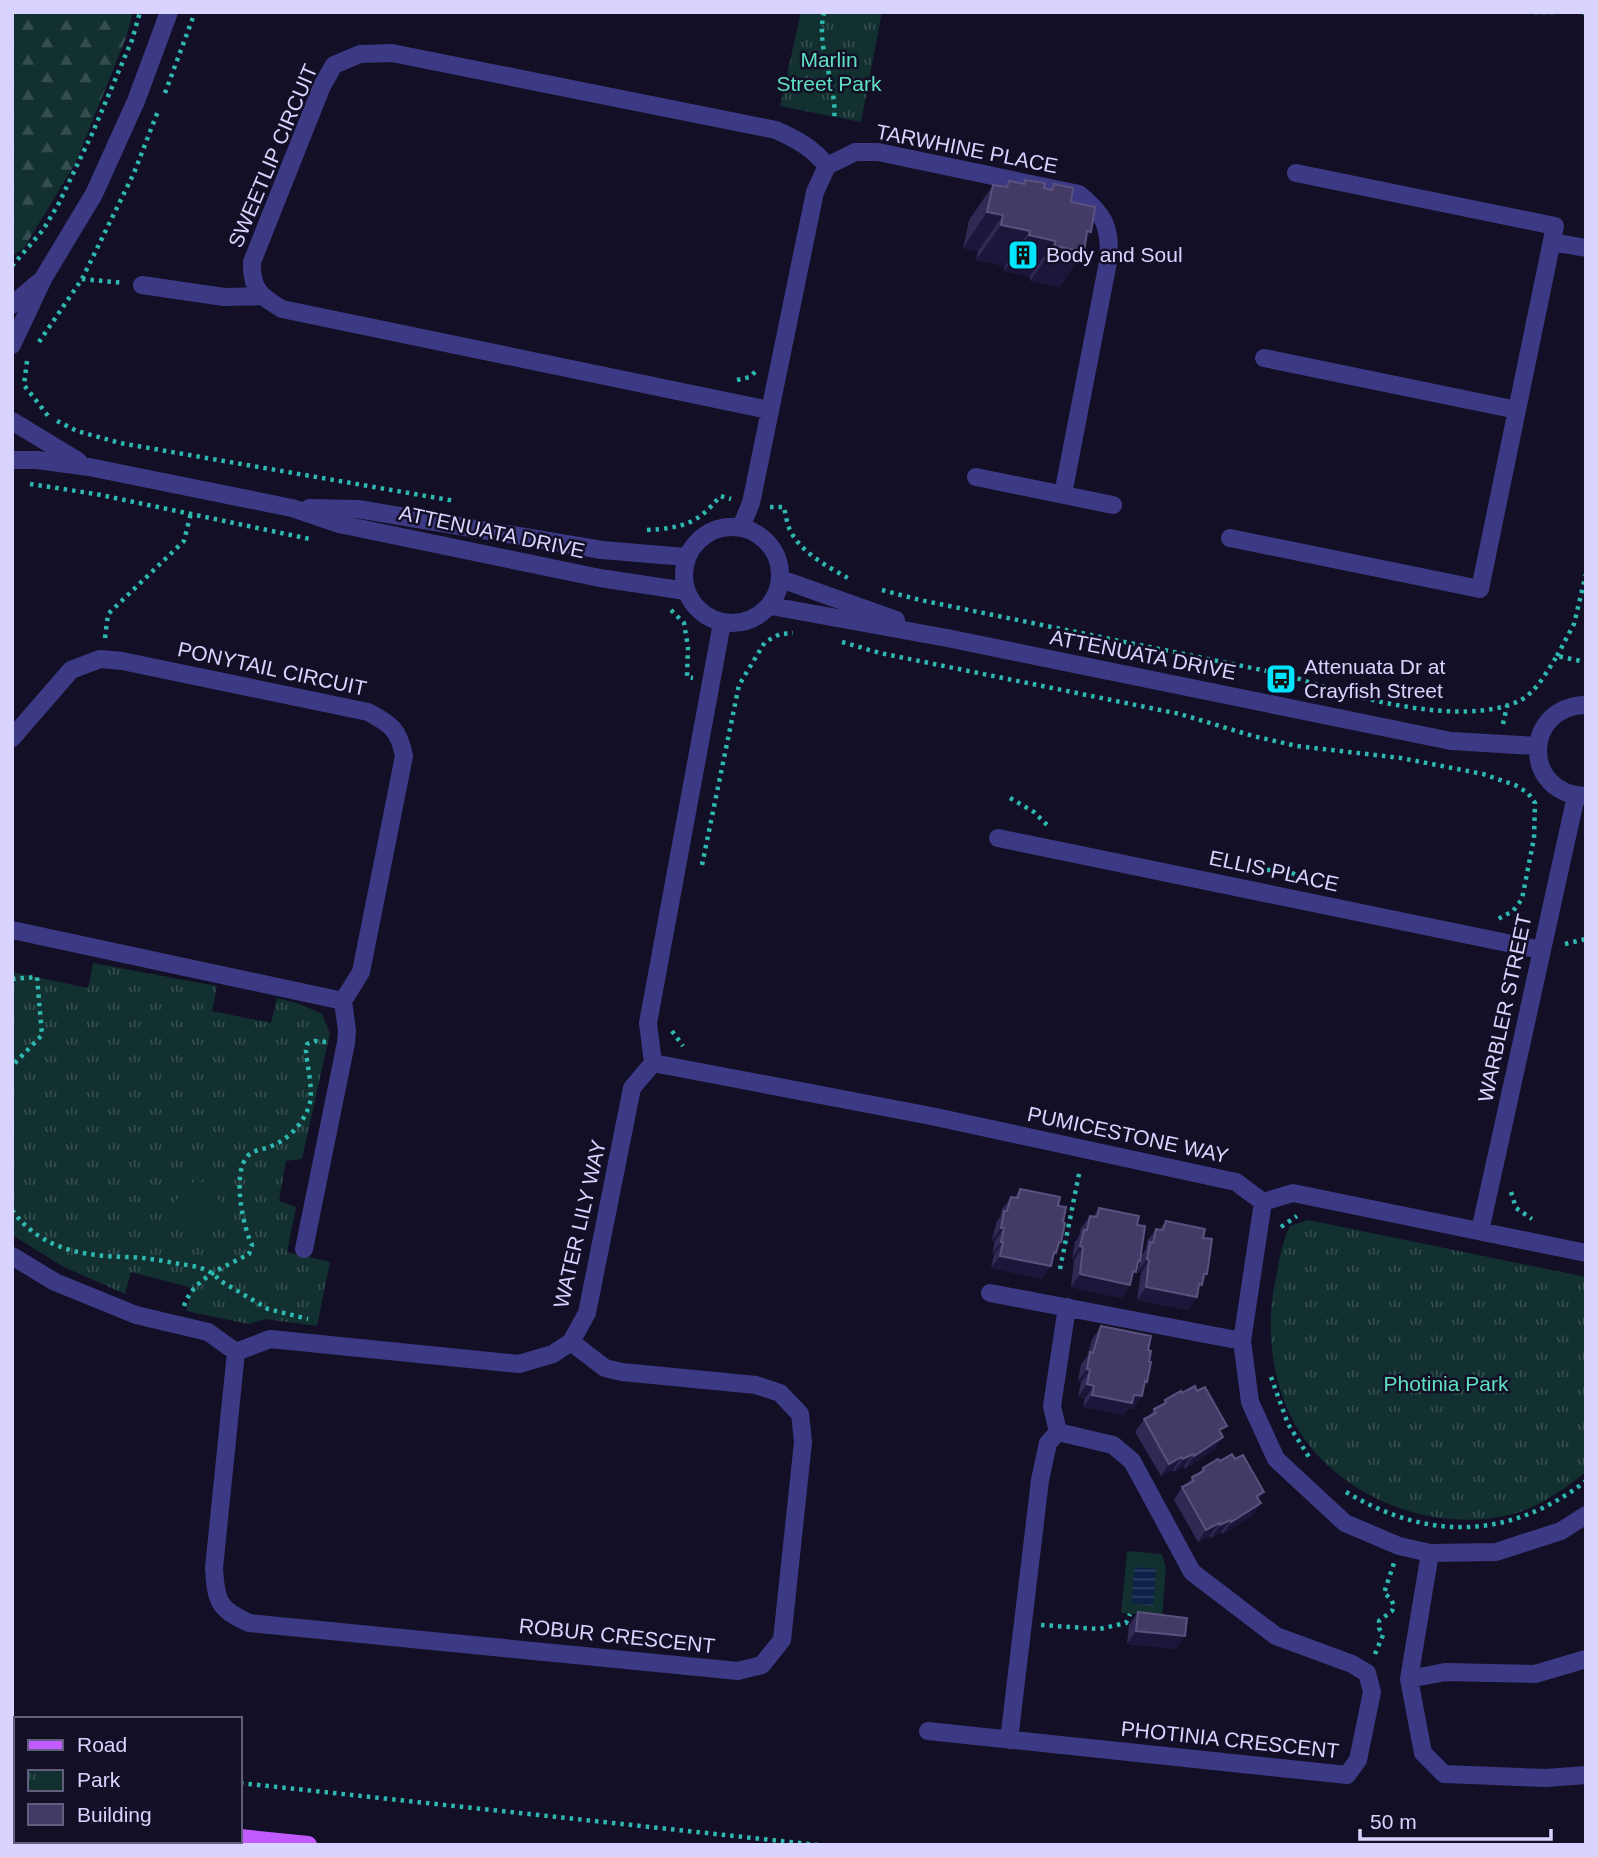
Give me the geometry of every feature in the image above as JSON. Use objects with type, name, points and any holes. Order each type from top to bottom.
[{"type":"main road","points":[[242,1838],[308,1845]]},
{"type":"street","points":[[12,345],[44,277],[94,194],[136,101],[169,12]]},
{"type":"street","name":"SWEETLIP CIRCUIT","points":[[261,296],[251,278],[252,262],[322,86],[334,65],[360,54],[392,53],[776,130],[798,139],[818,154],[827,166]]},
{"type":"street","name":"TARWHINE PLACE","points":[[827,166],[856,152],[878,152],[1079,194],[1100,213],[1109,233],[1109,257],[1063,494]]},
{"type":"street","points":[[741,527],[751,503],[815,192],[827,166]]},
{"type":"street","points":[[1230,538],[1480,589],[1555,226],[1296,173]]},
{"type":"street","points":[[1552,242],[1586,248]]},
{"type":"street","points":[[12,305],[44,277]]},
{"type":"street","points":[[142,285],[224,298],[261,296],[282,309],[769,410]]},
{"type":"street","points":[[1264,358],[1517,410]]},
{"type":"street","name":"ATTENUATA DRIVE","points":[[12,421],[89,467]]},
{"type":"street","name":"ATTENUATA DRIVE","points":[[12,460],[37,460],[89,467],[292,508],[339,524],[600,578],[686,591]]},
{"type":"street","points":[[976,477],[1113,505]]},
{"type":"street","name":"ATTENUATA DRIVE","points":[[292,508],[358,509],[603,550],[686,557]]},
{"type":"street","points":[[725,527],[741,527],[758,533],[771,545],[779,562],[781,579],[778,593],[771,606],[757,617],[740,623],[722,623],[706,617],[694,605],[686,591],[683,574],[686,557],[695,543],[709,532],[725,527]]},
{"type":"street","name":"ATTENUATA DRIVE","points":[[781,579],[947,638]]},
{"type":"street","name":"ATTENUATA DRIVE","points":[[771,606],[947,638],[1451,741],[1537,746]]},
{"type":"street","points":[[653,1063],[648,1023],[722,623]]},
{"type":"street","points":[[12,738],[71,670],[100,659]]},
{"type":"street","name":"PONYTAIL CIRCUIT","points":[[100,659],[122,661],[368,712],[385,720],[400,736],[404,756],[361,972],[343,1001]]},
{"type":"street","points":[[1581,796],[1563,792],[1552,784],[1543,773],[1537,746],[1541,732],[1550,719],[1562,710],[1586,705]]},
{"type":"street","name":"WARBLER STREET","points":[[1480,1231],[1541,950],[1581,796]]},
{"type":"street","name":"ELLIS PLACE","points":[[998,838],[1541,950]]},
{"type":"street","points":[[12,930],[343,1001],[346,1043],[304,1249]]},
{"type":"street","name":"PUMICESTONE WAY","points":[[653,1063],[931,1116],[1236,1182],[1263,1202]]},
{"type":"street","name":"WATER LILY WAY","points":[[571,1342],[587,1313],[632,1088],[653,1063]]},
{"type":"street","points":[[1586,1253],[1293,1193],[1263,1202],[1242,1341],[1250,1402],[1276,1459],[1345,1523],[1399,1546],[1430,1553],[1496,1552],[1561,1531],[1586,1515]]},
{"type":"street","points":[[14,1261],[55,1282],[124,1311],[208,1332],[236,1352],[270,1339],[519,1364],[553,1354],[571,1342]]},
{"type":"street","points":[[990,1293],[1242,1341]]},
{"type":"street","points":[[1058,1432],[1052,1406],[1067,1307]]},
{"type":"street","name":"ROBUR CRESCENT","points":[[236,1352],[214,1568],[216,1593],[228,1614],[249,1623],[738,1671],[762,1665],[782,1640],[803,1442],[800,1414],[780,1393],[756,1385],[605,1368],[571,1342]]},
{"type":"street","points":[[1009,1740],[1041,1474],[1048,1443],[1058,1432]]},
{"type":"street","points":[[1058,1432],[1113,1445],[1132,1461],[1192,1572],[1276,1636],[1352,1664],[1367,1673]]},
{"type":"street","points":[[1430,1553],[1409,1679],[1423,1753],[1444,1774],[1546,1778],[1586,1775]]},
{"type":"street","points":[[1409,1679],[1444,1672],[1535,1674],[1586,1659]]},
{"type":"street","name":"PHOTINIA CRESCENT","points":[[928,1731],[1347,1775],[1358,1760],[1372,1692],[1367,1673]]},
{"type":"path","points":[[12,266],[43,230],[93,134],[132,40],[140,12]]},
{"type":"path","points":[[195,12],[134,173],[82,279],[25,363],[24,385],[48,417],[120,443],[456,501]]},
{"type":"path","points":[[824,12],[820,27],[824,55],[831,75],[834,121]]},
{"type":"path","points":[[1534,12],[1559,12]]},
{"type":"path","points":[[82,279],[142,285]]},
{"type":"path","points":[[725,379],[750,377],[758,368]]},
{"type":"path","points":[[100,659],[108,614],[184,541],[196,490]]},
{"type":"path","points":[[642,530],[695,522],[720,496],[728,498]]},
{"type":"path","points":[[774,507],[784,507],[791,533],[804,549],[826,566],[859,584]]},
{"type":"path","points":[[871,587],[920,600],[1291,676],[1321,687],[1413,708],[1448,712],[1487,711],[1521,700],[1537,685],[1574,624],[1586,574]]},
{"type":"path","points":[[699,875],[739,685],[765,642],[780,634],[804,632]]},
{"type":"path","points":[[96,640],[116,642]]},
{"type":"path","points":[[837,640],[880,653],[1180,714],[1297,746],[1401,758],[1483,774],[1515,785],[1528,793],[1535,803],[1536,816],[1522,900],[1513,911],[1498,919],[1488,918]]},
{"type":"path","points":[[1557,656],[1586,662]]},
{"type":"path","points":[[1010,798],[1034,812],[1041,822],[1053,829]]},
{"type":"path","points":[[1259,870],[1287,870],[1309,881]]},
{"type":"path","points":[[1560,945],[1586,939]]},
{"type":"path","points":[[12,979],[37,977],[42,1035],[12,1066]]},
{"type":"path","points":[[669,1021],[672,1033],[684,1047],[682,1054]]},
{"type":"path","points":[[181,1326],[188,1292],[214,1273],[249,1254],[252,1245],[245,1230],[240,1189],[242,1167],[246,1157],[253,1152],[290,1137],[311,1101],[307,1044],[324,1042]]},
{"type":"path","points":[[1060,1269],[1080,1169]]},
{"type":"path","points":[[12,1210],[31,1232],[60,1248],[106,1258],[128,1257],[193,1265],[214,1273],[219,1280],[268,1309],[312,1320]]},
{"type":"path","points":[[1282,1227],[1294,1217],[1305,1214]]},
{"type":"path","points":[[1269,1366],[1271,1379],[1288,1424],[1312,1461]]},
{"type":"path","points":[[1341,1489],[1371,1507],[1445,1528],[1483,1526],[1525,1517],[1565,1497],[1586,1481]]},
{"type":"path","points":[[1367,1673],[1383,1634],[1378,1621],[1392,1611],[1394,1606],[1384,1593],[1406,1518]]},
{"type":"path","points":[[1023,1624],[1099,1629],[1126,1623],[1130,1614]]},
{"type":"path","points":[[242,1783],[818,1845]]},
{"type":"green space","points":[[12,12],[133,12],[126,38],[75,164],[24,248],[12,256]]},
{"type":"green space","name":"Marlin Street Park","points":[[801,12],[882,12],[861,122],[780,106]]},
{"type":"green space","points":[[93,963],[217,986],[212,1011],[271,1023],[277,998],[322,1014],[330,1033],[302,1159],[286,1161],[279,1201],[296,1207],[287,1252],[330,1262],[317,1326],[265,1319],[249,1324],[186,1311],[192,1288],[131,1272],[125,1294],[64,1267],[12,1235],[12,972],[88,988]]},
{"type":"green space","points":[[198,1178],[230,1211],[199,1241],[167,1209]]},
{"type":"green space","name":"Photinia Park","points":[[1308,1220],[1586,1277],[1586,1472],[1551,1497],[1523,1511],[1479,1519],[1445,1518],[1411,1512],[1378,1499],[1348,1482],[1322,1460],[1301,1433],[1285,1403],[1276,1374],[1271,1343],[1271,1312],[1284,1240],[1290,1226]]},
{"type":"green space","points":[[1127,1551],[1162,1554],[1166,1568],[1162,1617],[1121,1613]]},
{"type":"water","points":[[1135,1567],[1156,1569],[1153,1606],[1131,1603]]},
{"type":"building","points":[[1025,180],[1045,183],[1044,188],[1052,190],[1054,184],[1073,188],[1071,202],[1095,207],[1084,252],[1055,246],[1055,241],[1029,235],[1030,231],[1001,225],[1003,215],[987,212],[993,185],[1007,187],[1009,181],[1025,184]]},
{"type":"building","points":[[1020,1189],[1060,1197],[1058,1206],[1066,1207],[1061,1242],[1056,1253],[1054,1252],[1051,1266],[1000,1256],[1004,1211],[1007,1211],[1011,1197],[1018,1198]]},
{"type":"building","points":[[1099,1208],[1139,1216],[1137,1225],[1145,1226],[1140,1261],[1136,1272],[1133,1271],[1130,1285],[1080,1274],[1083,1247],[1080,1246],[1084,1230],[1087,1230],[1090,1216],[1097,1217]]},
{"type":"building","points":[[1166,1221],[1205,1229],[1203,1238],[1212,1239],[1207,1274],[1204,1274],[1202,1285],[1199,1284],[1197,1297],[1146,1287],[1150,1242],[1153,1243],[1156,1229],[1163,1230]]},
{"type":"building","points":[[1101,1326],[1151,1336],[1148,1350],[1151,1351],[1151,1362],[1147,1382],[1145,1381],[1142,1396],[1134,1395],[1132,1403],[1092,1395],[1094,1386],[1087,1384],[1090,1352],[1093,1353]]},
{"type":"building","points":[[1195,1386],[1197,1391],[1205,1387],[1227,1426],[1219,1430],[1223,1437],[1194,1456],[1193,1454],[1183,1459],[1181,1457],[1169,1464],[1144,1419],[1156,1413],[1154,1409],[1166,1403],[1165,1400]]},
{"type":"building","points":[[1232,1454],[1235,1459],[1243,1455],[1264,1492],[1256,1496],[1261,1503],[1231,1522],[1219,1523],[1206,1530],[1182,1487],[1194,1481],[1192,1477],[1204,1471],[1203,1468]]},
{"type":"building","points":[[1138,1612],[1187,1618],[1185,1636],[1136,1631]]},
{"type":"place","name":"Body and Soul","points":[[1023,255]]},
{"type":"place","name":"Attenuata Dr at Crayfish Street","points":[[1281,679]]}]
